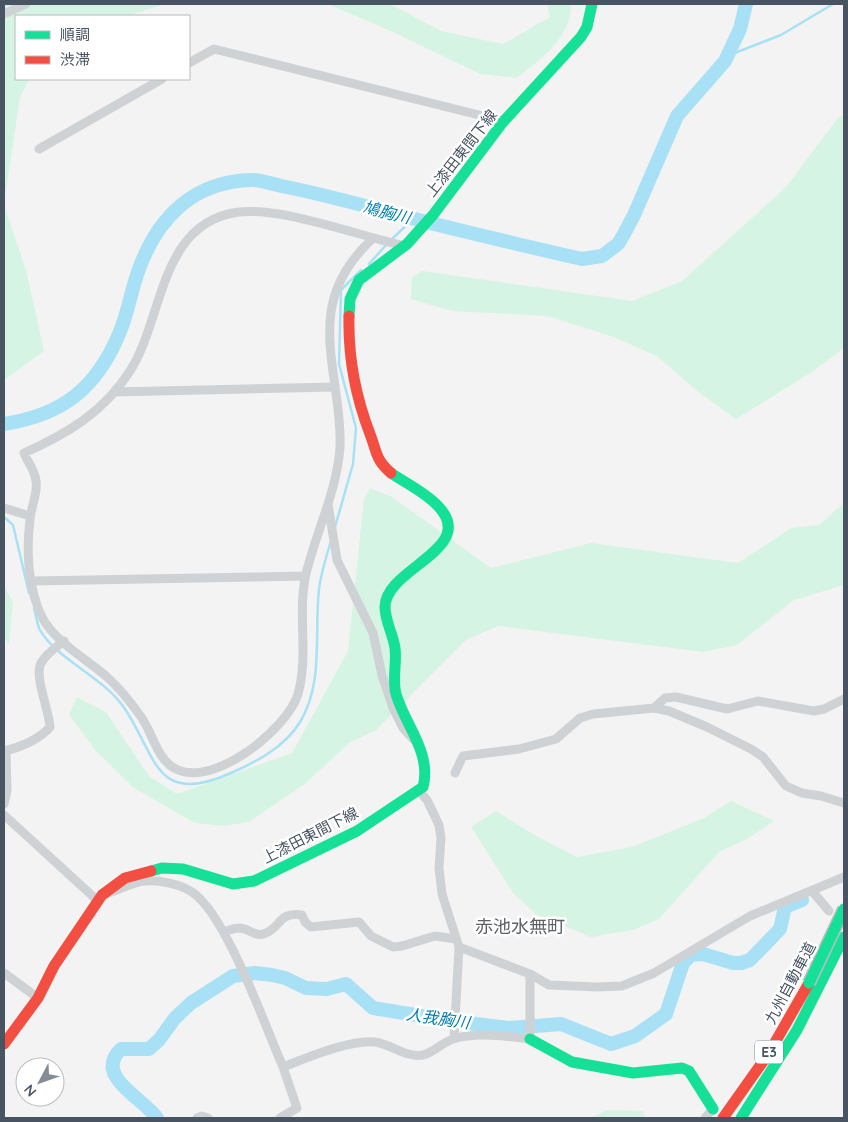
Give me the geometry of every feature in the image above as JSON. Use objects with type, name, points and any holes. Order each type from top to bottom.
[{"type":"main road","name":"上漆田東間下線","points":[[4,1044],[38,998],[54,966],[100,898],[125,878],[162,868],[182,869],[233,884],[254,880],[356,831],[419,791],[426,780],[427,772],[418,746],[396,694],[394,680],[397,663],[394,643],[386,616],[386,600],[391,587],[443,545],[448,530],[448,521],[446,515],[431,500],[398,477],[376,456],[353,384],[350,299],[355,285],[365,274],[405,246],[438,208],[504,121],[581,37],[587,27],[592,4]]},
{"type":"main road","name":"九州自動車道","points":[[723,1118],[774,1045],[809,982],[844,909]]},
{"type":"main road","name":"九州自動車道","points":[[741,1118],[763,1088],[820,989],[844,937]]},
{"type":"main road","points":[[530,1039],[572,1062],[633,1073],[682,1068],[689,1071],[709,1114]]},
{"type":"street","points":[[4,14],[26,4]]},
{"type":"street","points":[[190,62],[214,49],[504,121]]},
{"type":"street","points":[[39,149],[160,80]]},
{"type":"street","points":[[372,239],[359,252],[341,279],[334,296],[330,333],[340,433],[340,451],[328,504],[306,576],[302,608],[302,675],[297,696],[290,712],[256,748],[204,771],[191,772],[172,767],[160,753],[141,715],[120,690],[44,621],[31,581],[28,558],[30,516],[37,482],[34,470],[24,453],[75,428],[114,392],[130,371],[143,346],[168,275],[186,240],[207,221],[239,212],[256,212],[297,218],[372,239],[405,246]]},
{"type":"street","points":[[114,392],[335,387]]},
{"type":"street","points":[[328,504],[337,560],[373,633],[382,675],[393,708],[404,728],[418,746]]},
{"type":"street","points":[[4,508],[30,516]]},
{"type":"street","points":[[31,581],[306,576]]},
{"type":"street","points":[[4,804],[7,791],[5,751],[44,734],[50,727],[39,676],[39,667],[47,656],[64,641]]},
{"type":"street","points":[[654,708],[665,698],[676,697],[727,708],[758,700],[814,711],[844,698]]},
{"type":"street","points":[[454,773],[462,756],[519,749],[556,739],[580,718],[634,709],[654,708],[669,711],[708,727],[751,749],[762,757],[786,786],[802,793],[844,803]]},
{"type":"street","points":[[419,791],[427,800],[439,825],[441,838],[439,868],[442,894],[457,943],[454,1039]]},
{"type":"street","points":[[4,815],[100,898],[118,891],[131,883],[145,881],[176,885],[192,891],[204,902],[224,932],[283,1067],[297,1108],[280,1118]]},
{"type":"street","points":[[224,932],[241,928],[258,936],[268,933],[281,918],[292,914],[302,915],[305,922],[312,927],[359,922],[371,936],[393,947],[435,936],[457,943],[530,974],[549,985],[622,986],[654,973],[750,916],[812,892],[844,877]]},
{"type":"street","points":[[812,892],[829,910]]},
{"type":"street","points":[[4,973],[38,998]]},
{"type":"street","points":[[283,1067],[319,1053],[359,1043],[383,1043],[411,1055],[424,1055],[454,1039],[504,1036],[530,1039],[530,974]]},
{"type":"street","points":[[197,1118],[202,1116],[208,1118]]},
{"type":"green space","points":[[4,4],[166,4],[130,15],[15,15],[15,80],[28,80],[20,97],[4,205]]},
{"type":"green space","points":[[327,4],[390,4],[441,31],[503,44],[550,17],[547,4],[571,4],[570,16],[560,38],[545,55],[517,78],[480,74],[391,31]]},
{"type":"green space","points":[[844,115],[844,348],[812,372],[736,419],[697,391],[657,356],[611,336],[547,316],[452,311],[411,299],[412,277],[422,271],[632,301],[682,281],[785,188],[838,118]]},
{"type":"green space","points":[[4,205],[26,270],[44,351],[4,380]]},
{"type":"green space","points":[[370,488],[392,497],[491,568],[591,543],[738,563],[791,528],[819,525],[844,503],[844,585],[794,600],[737,645],[703,652],[498,626],[466,640],[376,730],[349,743],[306,783],[249,822],[224,826],[195,823],[134,788],[96,751],[69,715],[77,697],[106,712],[149,776],[177,794],[292,753],[348,651],[364,499]]},
{"type":"green space","points":[[4,585],[13,603],[9,644],[4,639]]},
{"type":"green space","points":[[731,801],[774,821],[747,839],[719,852],[659,919],[633,930],[591,937],[536,914],[513,893],[471,827],[496,811],[536,836],[577,857],[632,847],[704,818]]},
{"type":"green space","points":[[607,1110],[643,1111],[645,1118],[591,1118]]},
{"type":"waterway","name":"鳩胸川","points":[[4,424],[25,420],[60,406],[88,384],[110,353],[119,334],[139,269],[157,233],[181,205],[213,187],[231,182],[259,181],[582,259],[602,256],[618,244],[624,234],[677,116],[725,61],[740,29],[746,4]]},
{"type":"waterway","points":[[727,56],[781,35],[833,4]]},
{"type":"waterway","points":[[391,240],[413,219]]},
{"type":"waterway","points":[[369,264],[387,244]]},
{"type":"waterway","points":[[335,527],[353,464],[356,428],[339,364],[341,290],[361,270]]},
{"type":"waterway","points":[[4,517],[13,525],[29,593]]},
{"type":"waterway","points":[[34,608],[39,628],[47,640],[68,659],[105,687],[125,709],[162,772],[172,780],[187,784],[206,782],[241,769],[269,753],[294,731],[308,707],[317,657],[319,589],[331,541]]},
{"type":"waterway","name":"人我胸川","points":[[157,1118],[116,1077],[113,1068],[114,1059],[121,1049],[149,1049],[159,1040],[175,1018],[191,1003],[233,976],[255,973],[272,975],[285,978],[306,988],[327,989],[346,984],[373,1008],[509,1028],[561,1024],[611,1044],[635,1036],[666,1014],[683,963],[691,955],[703,954],[733,963],[750,960],[780,929],[785,907],[802,900]]},
{"type":"traffic: fast","points":[[349,316],[350,299],[359,280],[407,244],[433,215],[503,122],[581,37],[587,27],[592,4]]},
{"type":"traffic: fast","points":[[151,871],[162,868],[183,869],[233,884],[254,881],[357,831],[423,787],[425,775],[421,751],[396,694],[394,683],[395,648],[385,607],[389,593],[399,581],[439,547],[447,534],[447,521],[433,501],[391,473]]},
{"type":"traffic: fast","points":[[809,983],[844,909]]},
{"type":"traffic: fast","points":[[741,1118],[797,1030],[844,937]]},
{"type":"traffic: fast","points":[[530,1039],[572,1062],[633,1073],[682,1068],[689,1071],[713,1109]]},
{"type":"traffic: jam","points":[[349,316],[351,361],[360,405],[377,455],[382,464],[391,473]]},
{"type":"traffic: jam","points":[[4,1044],[38,998],[54,966],[102,895],[125,878],[151,871]]},
{"type":"traffic: jam","points":[[723,1118],[769,1053],[809,983]]},
{"type":"district","name":"赤池水無町","points":[[520,926]]}]
